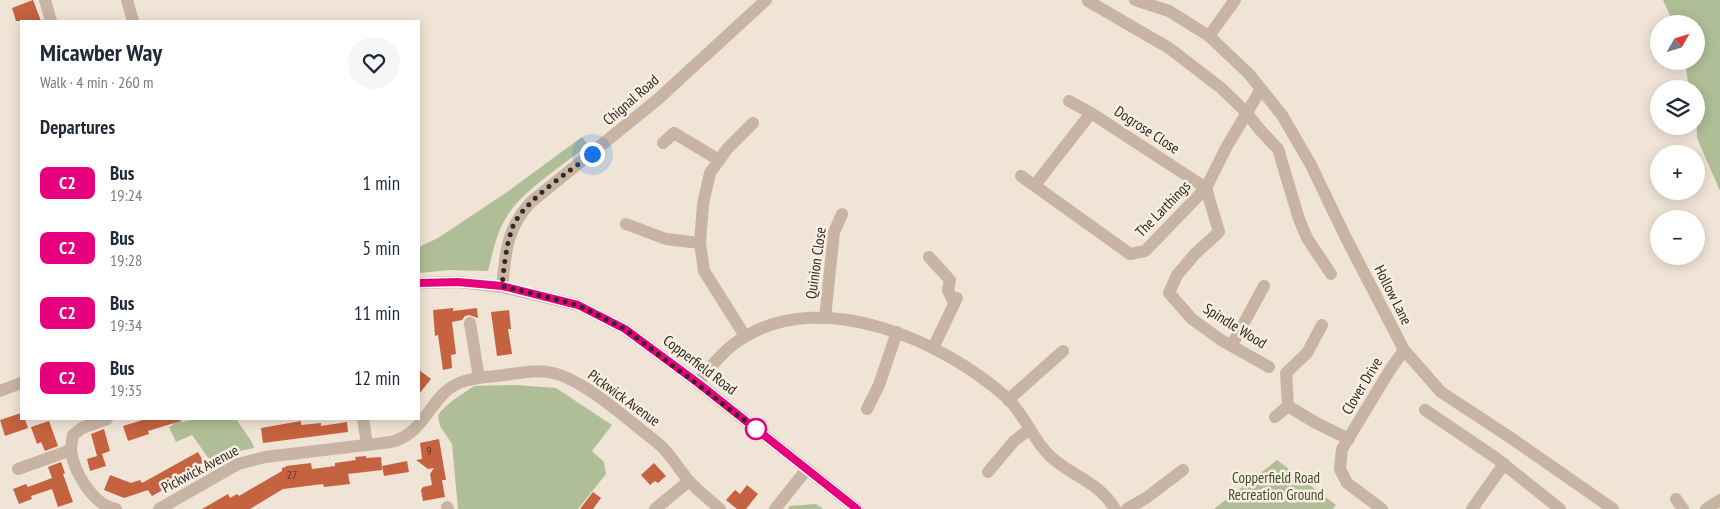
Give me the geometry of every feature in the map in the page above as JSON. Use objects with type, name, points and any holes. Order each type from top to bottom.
[{"type":"street","points":[[45,0],[50,20]]},
{"type":"street","points":[[127,0],[133,20]]},
{"type":"street","name":"Chignal Road","points":[[502,286],[509,239],[514,224],[531,202],[657,100],[766,0]]},
{"type":"street","points":[[1135,0],[1169,11],[1209,36],[1235,0]]},
{"type":"street","points":[[1088,1],[1169,48],[1221,88],[1246,112],[1278,149],[1299,219],[1307,238],[1331,274]]},
{"type":"street","name":"Hollow Lane","points":[[1209,36],[1249,74],[1282,115],[1311,165],[1345,236],[1404,350],[1441,392],[1614,509]]},
{"type":"street","name":"The Larthings","points":[[1021,176],[1130,254],[1145,251],[1206,188],[1227,146],[1261,89]]},
{"type":"street","name":"Dogrose Close","points":[[1069,101],[1091,112],[1206,188]]},
{"type":"street","points":[[1035,186],[1091,112]]},
{"type":"street","points":[[745,336],[704,271],[700,242],[703,204],[710,174],[727,148],[752,123]]},
{"type":"street","points":[[663,143],[674,134],[719,160]]},
{"type":"street","name":"Spindle Wood","points":[[1206,188],[1219,232],[1195,254],[1177,275],[1169,294],[1192,319],[1221,340],[1269,366]]},
{"type":"street","name":"Quinion Close","points":[[825,318],[834,232],[842,214]]},
{"type":"street","points":[[626,224],[666,239],[700,242]]},
{"type":"street","points":[[929,257],[950,280],[948,290],[955,301],[934,348]]},
{"type":"street","points":[[420,283],[458,282],[502,286]]},
{"type":"street","name":"Copperfield Road","points":[[502,286],[578,305],[625,329],[698,383],[857,509]]},
{"type":"street","points":[[1232,345],[1264,286]]},
{"type":"street","points":[[698,383],[718,359],[745,336],[758,329],[780,323],[825,318],[858,322],[896,332],[934,348],[984,380],[1008,400],[1050,457],[1097,487],[1110,500],[1115,509]]},
{"type":"street","points":[[470,323],[479,378]]},
{"type":"street","points":[[1275,417],[1288,406],[1286,373],[1307,353],[1322,325]]},
{"type":"street","points":[[867,409],[879,385],[896,332]]},
{"type":"street","name":"Clover Drive","points":[[1382,509],[1347,483],[1340,469],[1342,449],[1404,350]]},
{"type":"street","points":[[1008,400],[1064,351]]},
{"type":"street","name":"Pickwick Avenue","points":[[159,509],[238,464],[264,457],[402,439],[413,432],[451,387],[479,378],[532,371],[554,373],[584,387],[662,447],[677,463],[689,481],[720,509]]},
{"type":"street","points":[[0,390],[20,383]]},
{"type":"street","name":"Clover Drive","points":[[1288,406],[1348,439]]},
{"type":"street","points":[[1425,410],[1504,464],[1560,509]]},
{"type":"street","points":[[104,420],[82,428],[73,434],[71,450],[77,471],[92,495],[116,509]]},
{"type":"street","points":[[363,420],[368,444]]},
{"type":"street","points":[[988,472],[1014,441],[1030,429]]},
{"type":"street","points":[[18,469],[71,450]]},
{"type":"street","points":[[1472,509],[1504,464]]},
{"type":"street","points":[[775,509],[807,470]]},
{"type":"street","points":[[1126,509],[1146,498],[1184,470]]},
{"type":"street","points":[[655,509],[689,481]]},
{"type":"street","points":[[1706,509],[1720,500]]},
{"type":"green space","points":[[1663,0],[1720,0],[1720,191],[1705,156],[1705,145],[1700,145],[1697,138],[1697,135],[1705,135],[1705,80],[1688,80],[1686,70],[1705,70],[1705,15],[1670,15]]},
{"type":"green space","points":[[582,137],[588,145],[535,186],[516,204],[498,234],[488,271],[449,270],[420,273],[420,247],[438,238],[507,192]]},
{"type":"green space","points":[[515,385],[556,388],[612,425],[592,451],[604,462],[606,474],[578,509],[458,509],[452,444],[440,426],[438,416],[452,401],[474,386]]},
{"type":"green space","points":[[180,420],[182,422],[191,420],[237,420],[254,448],[235,452],[212,463],[192,435],[176,442],[169,427]]},
{"type":"green space","name":"Copperfield Road Recreation Ground","points":[[1277,460],[1336,505],[1333,509],[1214,509]]},
{"type":"green space","points":[[816,504],[823,509],[788,509],[790,506]]},
{"type":"building","points":[[33,0],[41,20],[16,21],[12,8]]},
{"type":"building","points":[[453,308],[453,311],[477,308],[478,318],[469,315],[465,316],[462,320],[452,322],[456,354],[451,355],[452,368],[443,370],[438,335],[435,336],[433,310]]},
{"type":"building","points":[[509,310],[511,329],[508,329],[512,354],[497,356],[491,312]]},
{"type":"building","points":[[420,371],[431,379],[420,393]]},
{"type":"building","points":[[20,413],[20,420],[25,420],[28,428],[5,436],[0,420]]},
{"type":"building","points":[[143,420],[181,421],[148,431],[149,434],[128,441],[123,426]]},
{"type":"building","points":[[49,421],[58,446],[45,451],[41,442],[37,444],[31,427]]},
{"type":"building","points":[[301,421],[301,425],[321,423],[321,426],[347,422],[348,432],[263,443],[261,428]]},
{"type":"building","points":[[104,429],[110,451],[102,454],[106,466],[90,471],[87,459],[97,456],[91,434]]},
{"type":"building","points":[[439,439],[446,480],[442,480],[445,497],[423,501],[421,490],[423,487],[432,485],[430,474],[434,468],[428,469],[416,460],[422,459],[420,443]]},
{"type":"building","points":[[198,452],[204,463],[200,465],[202,468],[152,496],[148,490],[124,498],[104,490],[110,475],[131,483],[140,480],[142,483]]},
{"type":"building","points":[[366,456],[366,458],[381,457],[382,470],[348,474],[350,484],[324,487],[323,484],[283,489],[250,509],[202,509],[228,494],[230,498],[237,494],[239,496],[282,471],[282,468],[286,466],[311,463],[312,469],[335,466],[335,463],[356,460],[355,457]]},
{"type":"building","points":[[407,461],[409,472],[384,476],[382,466]]},
{"type":"building","points":[[61,462],[65,473],[63,474],[73,502],[58,507],[52,489],[31,496],[32,499],[19,504],[13,489],[26,484],[28,487],[52,478],[48,467]]},
{"type":"building","points":[[654,463],[666,476],[658,483],[655,481],[650,485],[641,475]]},
{"type":"building","points":[[747,485],[758,494],[746,509],[737,509],[726,500],[735,490],[740,494]]},
{"type":"building","points":[[593,492],[601,498],[593,509],[580,509]]},
{"type":"bus line","name":"C2","points":[[420,283],[458,282],[502,286],[578,305],[625,329],[698,383],[857,509]]},
{"type":"route","points":[[592,154],[531,202],[521,213],[514,224],[509,239],[502,286],[578,305],[625,329],[761,433],[756,429]]}]
